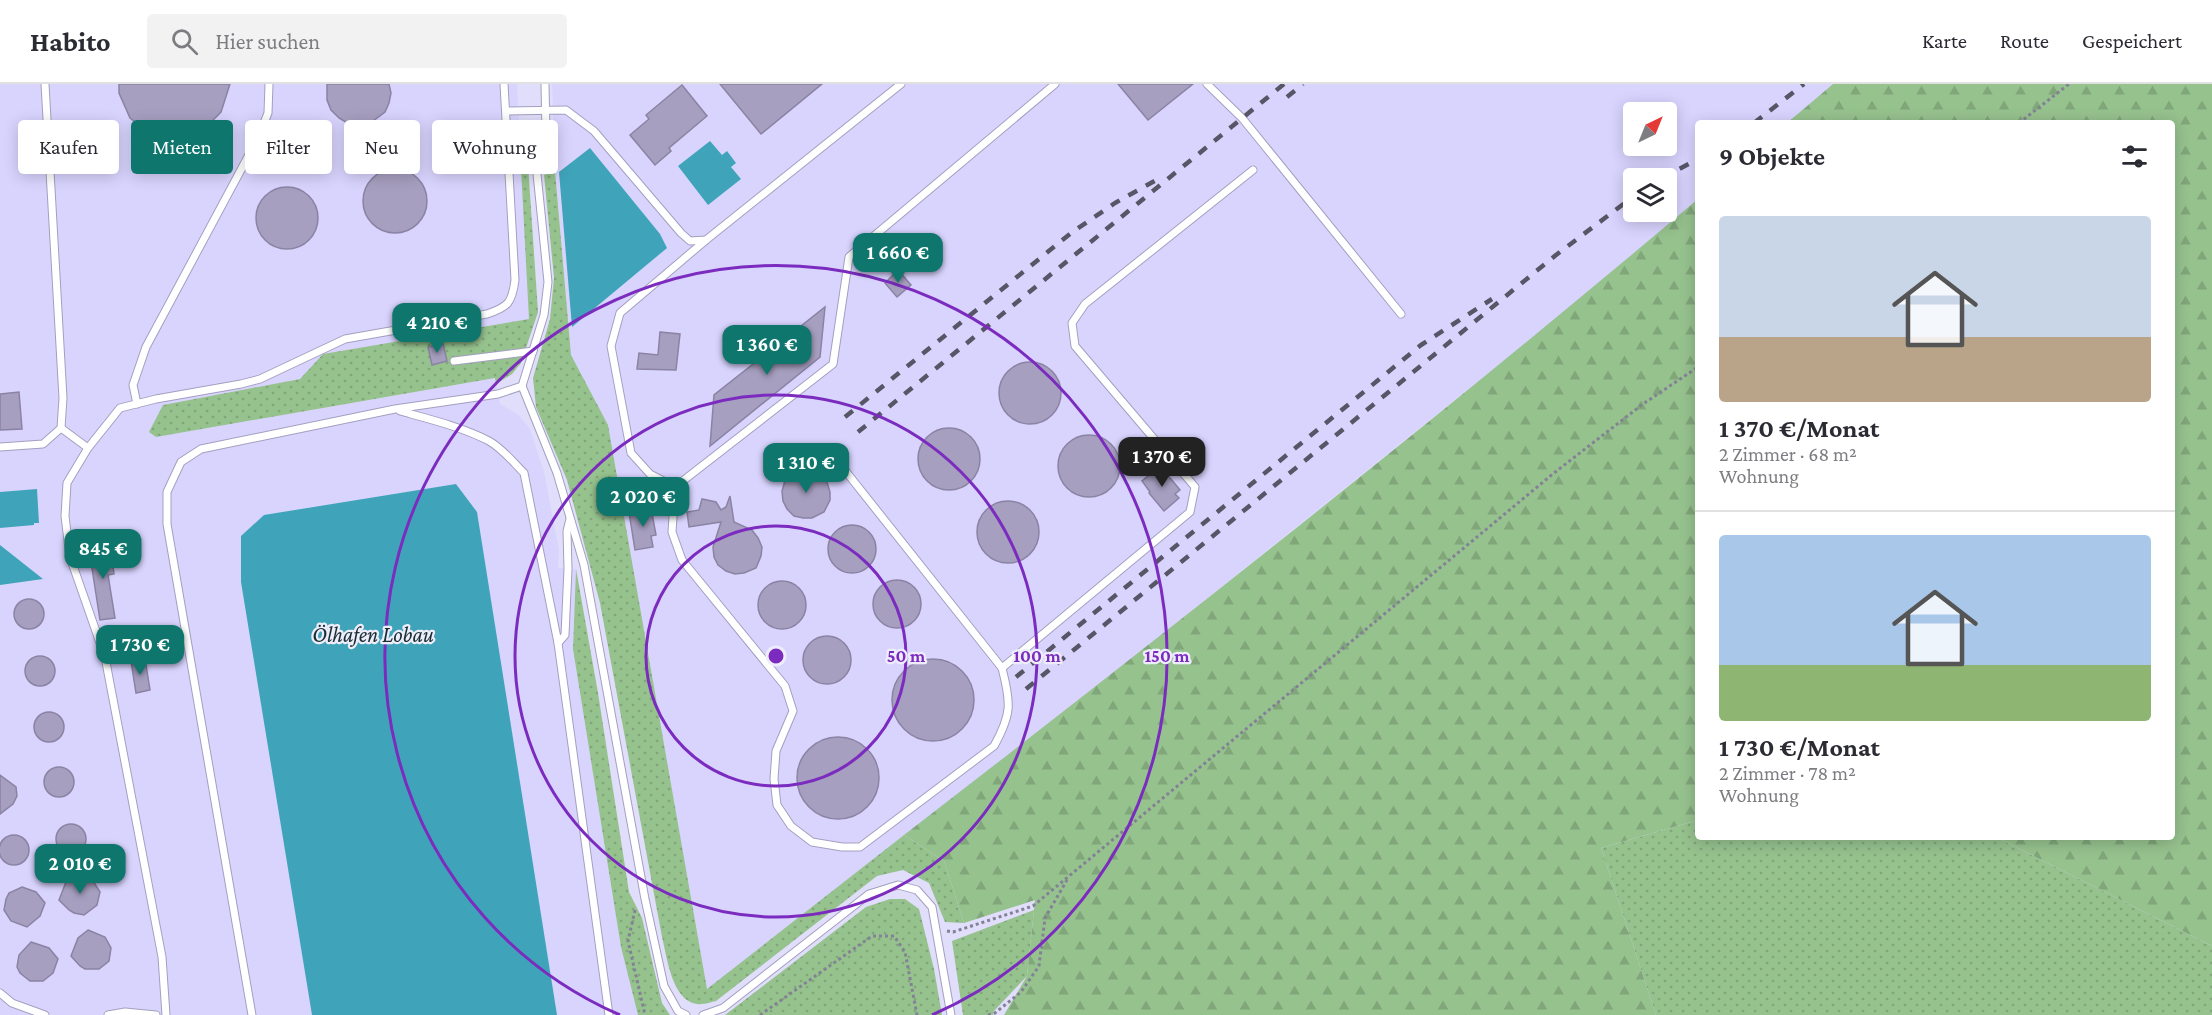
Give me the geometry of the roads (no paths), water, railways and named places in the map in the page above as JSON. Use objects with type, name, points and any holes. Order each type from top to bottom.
[{"type":"lane","points":[[0,447],[43,444],[61,428],[63,398],[45,84]]},
{"type":"lane","points":[[138,404],[133,385],[146,347],[258,138],[268,113],[269,84]]},
{"type":"lane","points":[[166,1015],[162,957],[105,657],[70,557],[65,516],[67,483],[88,448],[120,408],[260,379],[345,339],[487,314],[508,304],[513,294],[515,280],[504,84]]},
{"type":"lane","points":[[545,84],[546,133],[535,154],[548,282],[544,315],[522,386],[557,473],[590,596],[645,899],[664,986],[678,1011],[686,1015]]},
{"type":"lane","points":[[675,487],[650,474],[631,453],[610,346],[620,313],[706,240],[901,84]]},
{"type":"lane","points":[[828,449],[1002,668],[1009,693],[1007,723],[994,746],[860,847],[842,847],[812,842],[791,826],[777,805],[774,779],[776,751],[793,711],[785,686],[682,560],[672,532],[675,487],[833,364],[849,257],[1055,84]]},
{"type":"lane","points":[[1207,84],[1242,118],[1401,314]]},
{"type":"lane","points":[[506,111],[566,110],[594,131],[681,233],[690,240],[706,240]]},
{"type":"lane","points":[[1002,668],[1190,512],[1195,487],[1076,345],[1072,323],[1085,304],[1253,170]]},
{"type":"lane","points":[[454,361],[533,351]]},
{"type":"lane","points":[[252,1015],[167,524],[167,492],[181,462],[201,449],[395,409],[498,394],[522,386]]},
{"type":"lane","points":[[395,409],[441,422],[490,441],[506,453],[524,473],[558,643],[609,1015]]},
{"type":"lane","points":[[61,428],[88,448]]},
{"type":"lane","points":[[558,643],[565,635],[567,531],[570,516]]},
{"type":"lane","points":[[703,1015],[723,1008],[869,894],[898,885],[917,890],[932,907],[951,1015]]},
{"type":"lane","points":[[0,993],[12,1003],[45,1015]]},
{"type":"lane","points":[[108,1015],[125,1012],[156,1015]]},
{"type":"water","points":[[710,141],[722,155],[727,151],[736,163],[731,167],[741,179],[708,205],[678,166]]},
{"type":"water","points":[[590,148],[660,234],[667,248],[572,327],[559,172]]},
{"type":"water","name":"Ölhafen Lobau","points":[[456,484],[477,512],[557,1015],[312,1015],[241,582],[241,536],[264,515]]},
{"type":"water","points":[[37,489],[39,523],[0,528],[0,492]]},
{"type":"water","points":[[0,545],[43,579],[0,585]]},
{"type":"railway","points":[[858,432],[1284,84]]},
{"type":"railway","points":[[1287,97],[1303,84]]},
{"type":"railway","points":[[1758,120],[1804,84]]},
{"type":"railway","points":[[1677,170],[1695,161]]},
{"type":"railway","points":[[845,417],[1071,233],[1115,203],[1158,179]]},
{"type":"railway","points":[[1026,689],[1556,255],[1623,204]]},
{"type":"railway","points":[[1016,677],[1421,345],[1492,299]]}]
